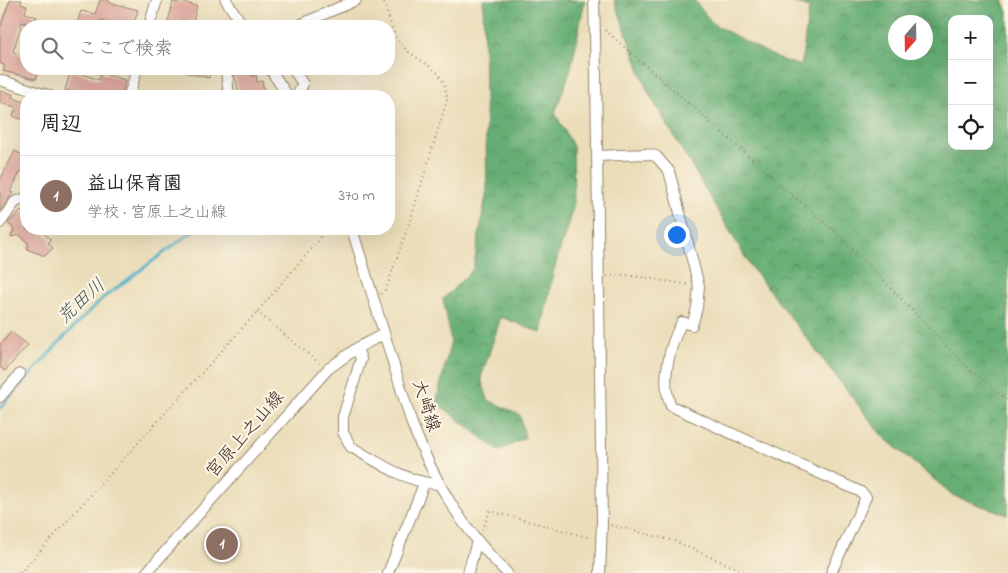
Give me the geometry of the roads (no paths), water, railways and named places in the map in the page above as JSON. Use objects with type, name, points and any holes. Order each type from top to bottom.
[{"type":"street","points":[[151,20],[157,0]]},
{"type":"street","points":[[226,0],[236,20]]},
{"type":"street","points":[[311,20],[356,0]]},
{"type":"street","points":[[594,0],[602,523],[600,573]]},
{"type":"street","points":[[131,90],[135,75]]},
{"type":"street","points":[[227,75],[228,90]]},
{"type":"street","points":[[274,75],[284,90]]},
{"type":"street","points":[[297,75],[303,84],[300,90]]},
{"type":"street","points":[[0,80],[31,90]]},
{"type":"street","points":[[597,156],[647,154],[656,156],[669,170],[700,296],[692,325],[682,322],[674,336],[666,396],[671,406],[861,492],[866,497],[831,573]]},
{"type":"street","points":[[0,223],[15,202],[20,200]]},
{"type":"street","name":"大崎線","points":[[354,235],[376,301],[384,334],[412,424],[438,484],[477,541],[507,573]]},
{"type":"street","name":"宮原上之山線","points":[[146,573],[328,369],[357,348],[384,334]]},
{"type":"street","points":[[357,348],[362,359],[343,417],[343,432],[347,440],[358,451],[406,477],[424,484],[438,484]]},
{"type":"street","points":[[0,397],[20,374]]},
{"type":"street","points":[[388,573],[424,484]]},
{"type":"street","points":[[468,573],[477,541]]},
{"type":"waterway","name":"荒田川","points":[[0,408],[66,335],[103,298],[188,235]]},
{"type":"place","name":"益山保育園","points":[[222,544]]}]
